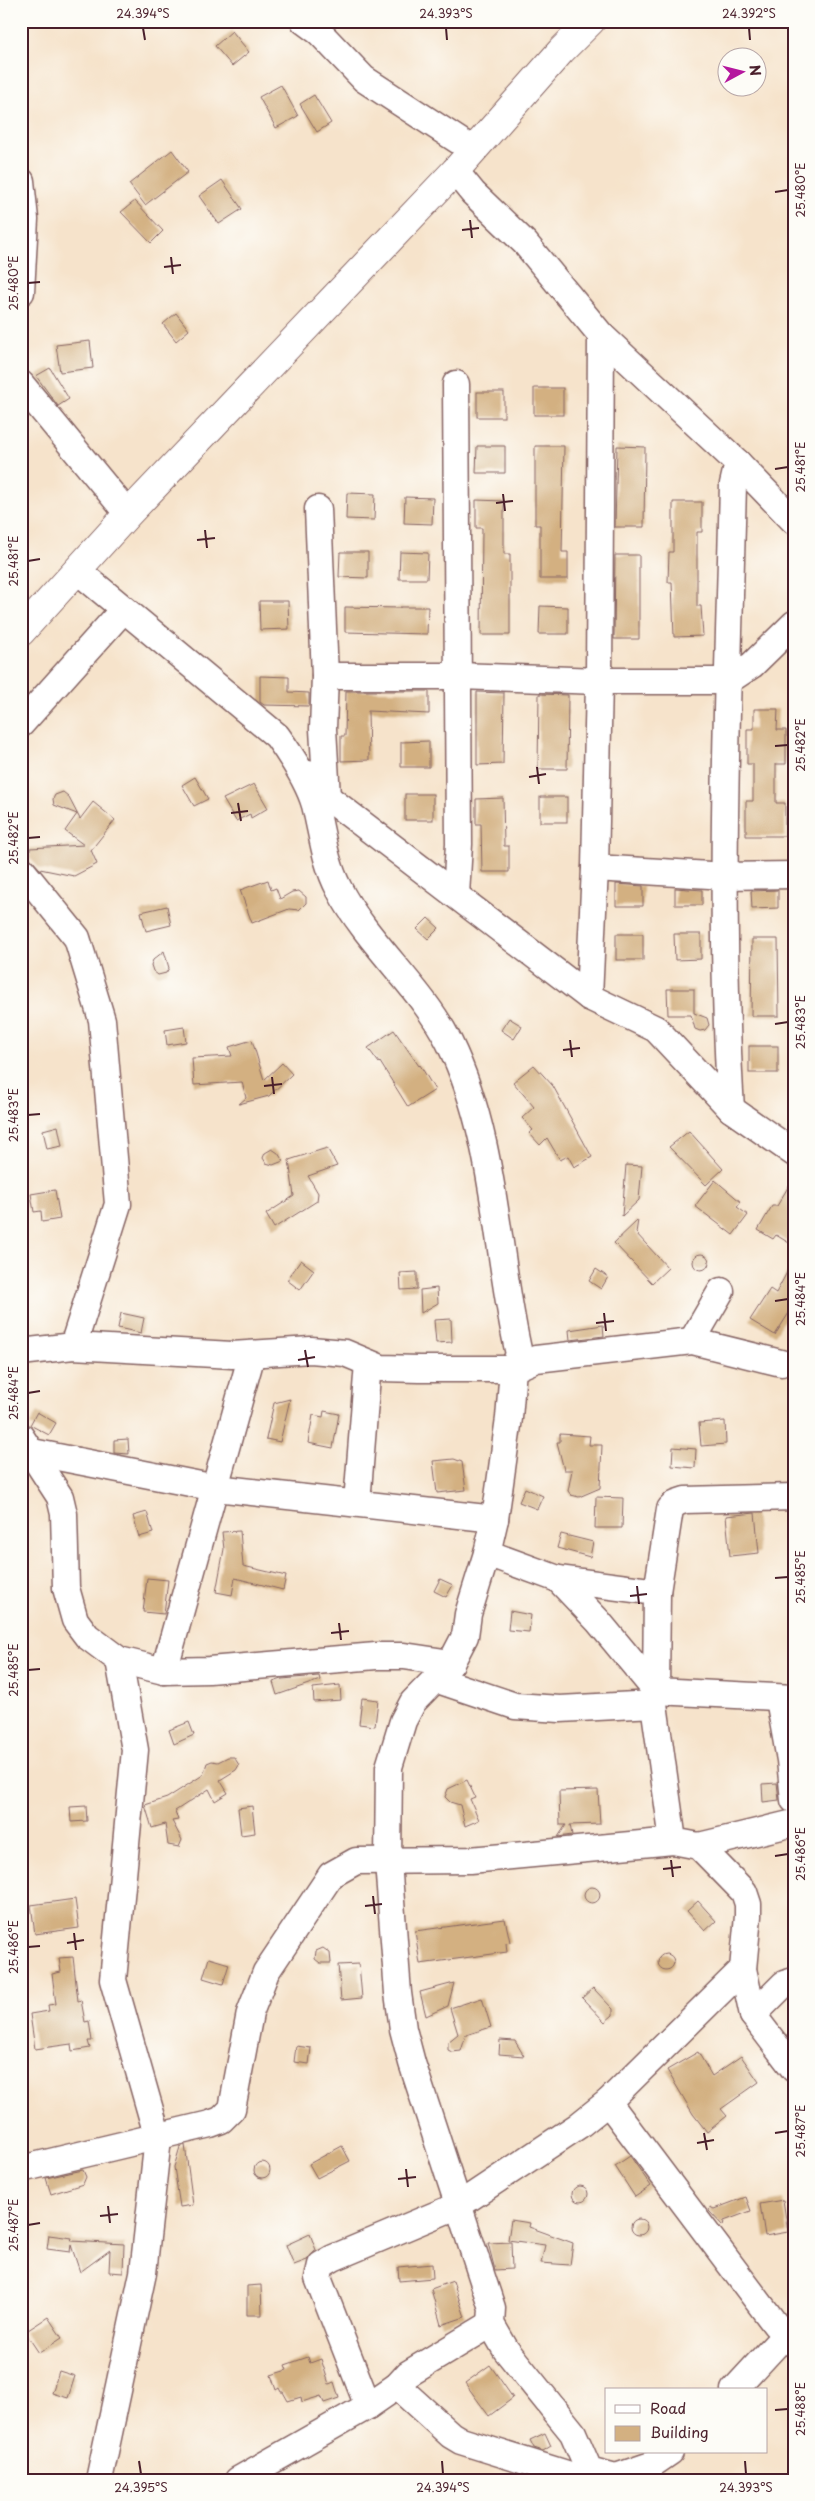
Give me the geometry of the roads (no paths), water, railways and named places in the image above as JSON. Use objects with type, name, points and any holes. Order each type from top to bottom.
[{"type":"main road","points":[[21,632],[128,514],[455,171],[472,150],[591,21]]},
{"type":"street","points":[[304,21],[319,32],[364,78],[472,150]]},
{"type":"street","points":[[455,171],[474,193],[525,243],[601,335],[738,463],[794,521]]},
{"type":"street","points":[[21,181],[25,219],[21,292]]},
{"type":"street","points":[[589,996],[595,868],[599,682],[601,335]]},
{"type":"street","points":[[21,384],[128,514]]},
{"type":"street","points":[[456,384],[459,844],[456,895]]},
{"type":"street","points":[[731,1109],[727,1044],[728,680],[733,484],[738,463]]},
{"type":"street","points":[[318,509],[325,676],[323,729],[327,797]]},
{"type":"street","points":[[78,571],[122,610],[277,736],[327,797],[589,996],[656,1028],[731,1109],[794,1153]]},
{"type":"street","points":[[21,724],[122,610]]},
{"type":"street","points":[[325,676],[458,676],[599,682],[728,680],[752,665],[794,624]]},
{"type":"street","points":[[277,736],[294,760],[314,803],[328,862],[346,904],[441,1027],[473,1104],[492,1184],[519,1354],[514,1369],[495,1519],[487,1554],[468,1614],[465,1636],[443,1671],[414,1702],[402,1721],[389,1767],[388,1862],[403,2029],[412,2063],[492,2308],[491,2324],[506,2350],[574,2433],[583,2477]]},
{"type":"street","points":[[595,868],[726,876],[794,875]]},
{"type":"street","points":[[21,869],[77,938],[102,1020],[118,1204],[73,1346]]},
{"type":"street","points":[[692,1341],[721,1291]]},
{"type":"street","points":[[21,1352],[73,1346],[232,1355],[312,1350],[345,1353],[381,1368],[514,1369],[536,1359],[692,1341],[781,1363]]},
{"type":"street","points":[[164,1671],[252,1354]]},
{"type":"street","points":[[357,1503],[368,1363]]},
{"type":"street","points":[[26,1445],[216,1488],[495,1519]]},
{"type":"street","points":[[26,1445],[60,1497],[64,1514],[66,1588],[75,1620],[87,1636],[119,1660],[164,1671],[209,1670],[376,1656],[404,1656],[443,1671],[515,1706],[560,1709],[655,1697],[786,1699],[794,1800]]},
{"type":"street","points":[[673,1841],[655,1697],[658,1592],[670,1509],[676,1503],[711,1499],[794,1497]]},
{"type":"street","points":[[487,1554],[558,1579],[658,1592]]},
{"type":"street","points":[[558,1579],[598,1621],[655,1697]]},
{"type":"street","points":[[98,2480],[143,2273],[158,2138],[113,1980],[135,1750],[119,1660]]},
{"type":"street","points":[[21,2169],[158,2138],[221,2120],[232,2109],[250,2013],[266,1972],[331,1875],[356,1861],[388,1862],[507,1858],[673,1841],[699,1846],[794,1823]]},
{"type":"street","points":[[699,1846],[744,1892],[748,1904],[748,1916],[743,1969],[753,2014],[794,2069]]},
{"type":"street","points":[[368,2406],[318,2278],[321,2265],[333,2258],[459,2205],[578,2126],[608,2102],[743,1969]]},
{"type":"street","points":[[753,2014],[784,1984],[794,1981]]},
{"type":"street","points":[[608,2102],[791,2335],[736,2388]]},
{"type":"street","points":[[238,2480],[368,2406],[397,2386],[408,2374],[491,2324]]},
{"type":"street","points":[[397,2386],[450,2435],[461,2441],[583,2477],[616,2477],[651,2466],[667,2454]]}]
